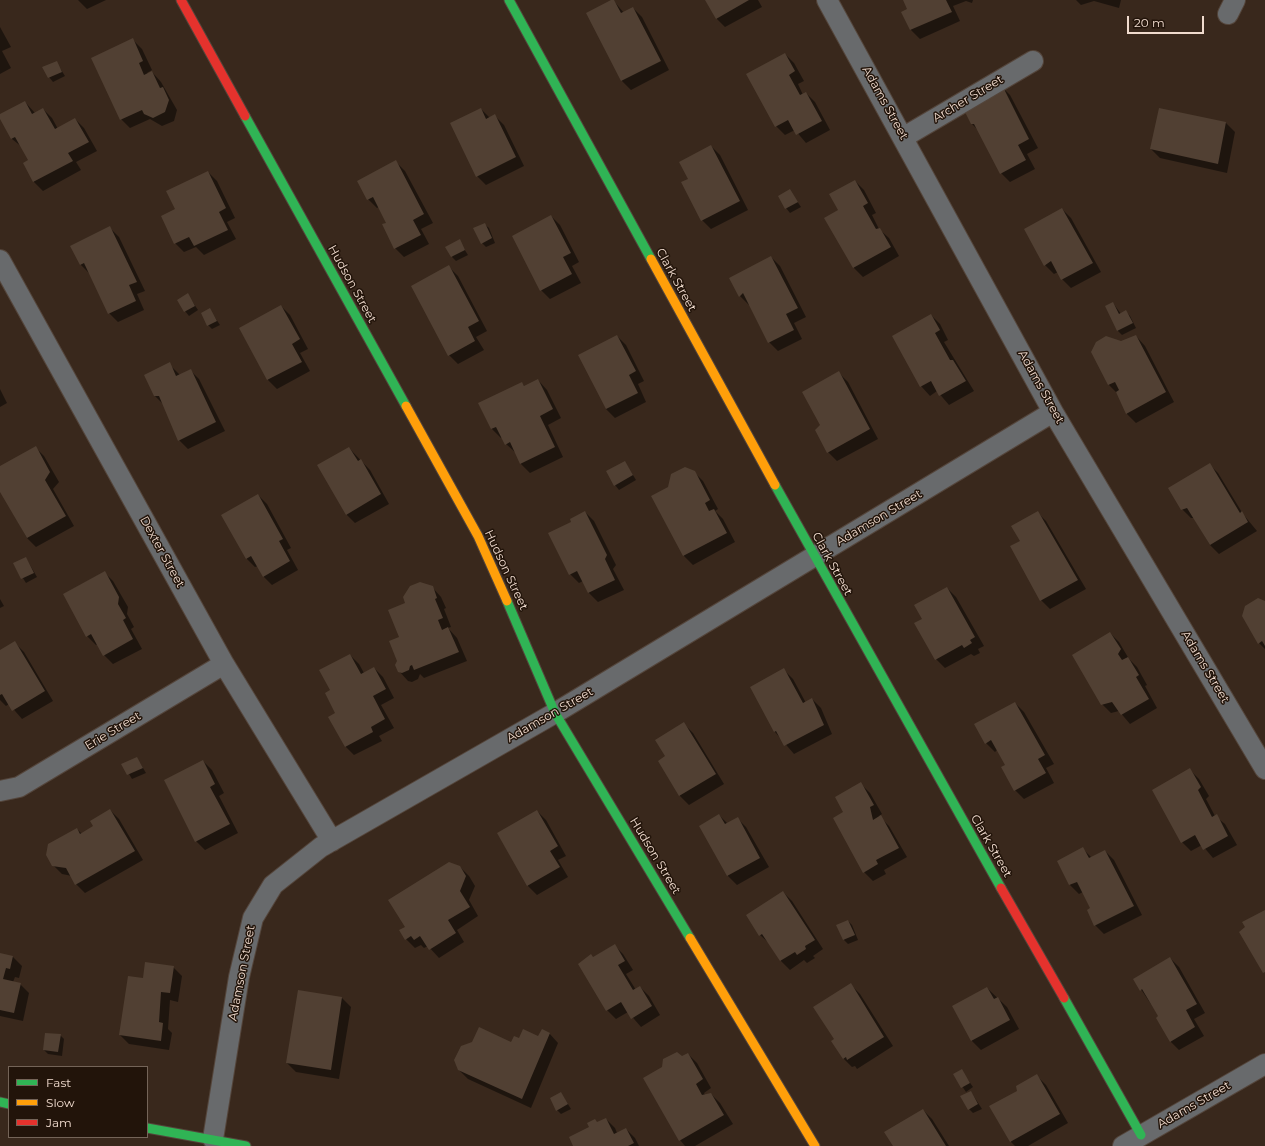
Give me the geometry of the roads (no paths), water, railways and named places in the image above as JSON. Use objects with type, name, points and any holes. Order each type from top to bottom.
[{"type":"street","name":"Hudson Street","points":[[181,0],[478,536],[555,713],[815,1146]]},
{"type":"street","name":"Clark Street","points":[[509,0],[814,557],[1142,1135]]},
{"type":"street","name":"Adams Street","points":[[827,0],[1053,412],[1265,769]]},
{"type":"street","name":"Archer Street","points":[[904,138],[1033,61]]},
{"type":"street","name":"Dexter Street","points":[[0,260],[224,664],[332,841]]},
{"type":"street","name":"Adamson Street","points":[[213,1139],[239,977],[253,918],[273,885],[321,847],[555,713],[1053,412]]},
{"type":"street","name":"Erie Street","points":[[0,791],[19,787],[224,664]]},
{"type":"street","name":"Adams Street","points":[[1123,1146],[1265,1064]]},
{"type":"street","points":[[148,1128],[246,1146]]}]
